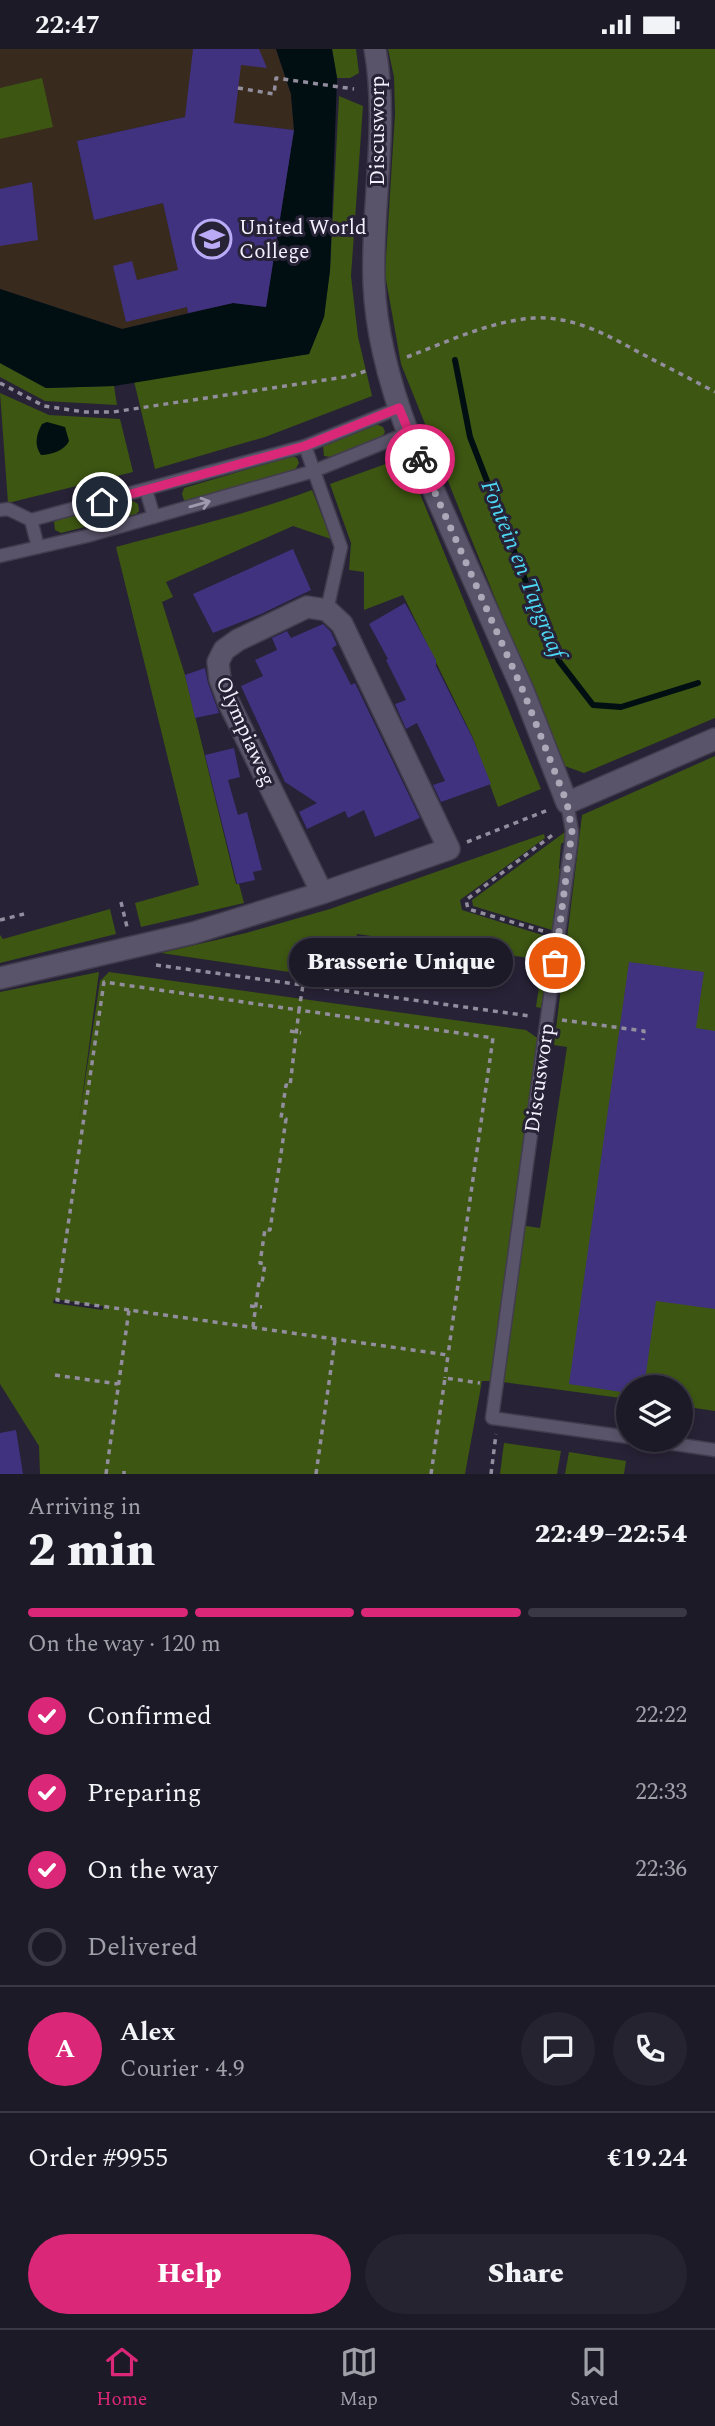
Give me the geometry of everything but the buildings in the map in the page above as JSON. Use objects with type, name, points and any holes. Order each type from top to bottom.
[{"type":"street","name":"Discusworp","points":[[375,49],[382,119],[374,282],[379,334],[408,433],[524,693],[567,803]]},
{"type":"street","name":"Olympiaweg","points":[[322,893],[228,701],[220,679],[218,662],[224,650],[238,640],[307,607],[327,610]]},
{"type":"street","points":[[0,978],[193,933],[322,893],[449,849],[342,624],[327,610]]},
{"type":"street","points":[[567,803],[715,739]]},
{"type":"lane","points":[[0,510],[8,509],[31,520],[305,446],[399,408]]},
{"type":"lane","points":[[0,556],[87,536],[314,471],[408,433]]},
{"type":"lane","points":[[305,446],[341,547],[327,610]]},
{"type":"lane","points":[[146,490],[154,517]]},
{"type":"lane","points":[[31,520],[38,547]]},
{"type":"lane","name":"Discusworp","points":[[499,1419],[492,1418],[496,1385],[572,831],[567,803]]},
{"type":"lane","points":[[499,1419],[616,1435]]},
{"type":"lane","points":[[693,1447],[715,1450]]},
{"type":"path","points":[[238,88],[274,94],[276,78],[354,89]]},
{"type":"path","points":[[0,383],[44,406],[85,412],[129,412],[351,376],[482,330],[536,318],[574,322],[603,333],[715,392]]},
{"type":"path","points":[[449,849],[567,803]]},
{"type":"path","points":[[551,822],[555,833],[466,900],[468,909],[558,935]]},
{"type":"path","points":[[121,902],[136,962],[644,1031],[643,1039]]},
{"type":"path","points":[[0,920],[24,914]]},
{"type":"path","points":[[431,1474],[493,1038],[104,982],[103,1004],[57,1300],[447,1355]]},
{"type":"path","points":[[253,1327],[265,1264],[260,1263],[265,1229],[270,1230],[286,1119],[281,1118],[286,1085],[290,1086],[292,1031],[303,985]]},
{"type":"path","points":[[292,1031],[301,1033]]},
{"type":"path","points":[[483,1059],[490,1060]]},
{"type":"path","points":[[60,1278],[66,1279]]},
{"type":"path","points":[[250,1305],[262,1307]]},
{"type":"path","points":[[106,1474],[129,1310]]},
{"type":"path","points":[[146,1318],[147,1313]]},
{"type":"path","points":[[444,1333],[450,1334]]},
{"type":"path","points":[[313,1342],[314,1336]]},
{"type":"path","points":[[316,1474],[335,1340]]},
{"type":"path","points":[[55,1375],[118,1384]]},
{"type":"path","points":[[444,1378],[496,1385]]},
{"type":"path","points":[[491,1474],[499,1419]]},
{"type":"shaded area","points":[[0,49],[276,49],[291,94],[294,130],[185,117],[77,141],[94,220],[163,203],[188,313],[122,329],[0,289]]},
{"type":"shaded area","points":[[276,49],[332,49],[337,78],[330,270],[324,317],[309,354],[114,386],[46,388],[0,363],[0,289],[122,329],[233,303],[266,307],[294,130],[291,94]]},
{"type":"shaded area","points":[[47,422],[65,427],[69,441],[57,451],[41,455],[37,447],[37,436],[42,424]]},
{"type":"green space","points":[[332,49],[356,49],[359,73],[350,78],[337,78]]},
{"type":"green space","points":[[388,49],[715,49],[715,718],[584,773],[562,765],[401,364],[385,274],[395,114],[394,77]]},
{"type":"green space","points":[[42,78],[53,127],[0,139],[0,88]]},
{"type":"green space","points":[[339,96],[363,106],[351,276],[358,337],[372,396],[265,437],[155,469],[134,381],[309,354],[324,317],[330,270]]},
{"type":"green space","points":[[0,363],[46,388],[114,386],[117,405],[45,401],[0,377]]},
{"type":"green space","points":[[0,393],[49,415],[120,419],[133,472],[8,503]]},
{"type":"green space","points":[[376,424],[383,427],[385,432],[382,437],[330,457],[324,456],[323,446]]},
{"type":"green space","points":[[292,456],[297,458],[299,463],[295,470],[189,501],[184,500],[184,488]]},
{"type":"green space","points":[[405,457],[541,789],[498,807],[473,738],[403,595],[364,610],[364,572],[349,570],[351,543],[330,484]]},
{"type":"green space","points":[[312,490],[331,539],[293,526],[166,582],[173,597],[162,602],[185,675],[236,884],[239,884],[244,903],[141,927],[135,903],[199,885],[116,547],[240,514]]},
{"type":"green space","points":[[133,501],[138,504],[139,511],[136,514],[61,533],[55,530],[54,522],[57,520]]},
{"type":"green space","points":[[715,756],[715,1411],[693,1408],[693,1375],[616,1375],[616,1397],[482,1381],[465,1474],[40,1474],[39,1446],[0,1384],[0,992],[99,972],[79,1121],[100,981],[109,972],[526,1030],[543,1042],[519,1225],[540,1228],[567,1047],[554,1045],[582,815]],"holes":[[[54,1299],[103,1306],[103,1310],[53,1303]]]},
{"type":"green space","points":[[565,832],[564,842],[561,844],[552,930],[473,906],[472,900]]},
{"type":"green space","points":[[544,834],[545,838],[460,900],[462,910],[552,938],[541,1008],[536,1007],[543,960],[357,934],[350,981],[161,953],[330,909]]},
{"type":"green space","points":[[110,909],[116,934],[0,963],[0,935],[3,939]]},
{"type":"green space","points":[[504,1443],[561,1451],[557,1474],[500,1474]]},
{"type":"green space","points":[[569,1452],[626,1461],[624,1474],[565,1474]]},
{"type":"waterway","name":"Fontein en Tapgraaf","points":[[455,360],[470,437],[559,661],[593,705],[621,707],[698,683]]},
{"type":"way so far","points":[[420,459],[524,693],[567,803],[572,831],[555,963]]},
{"type":"place","name":"United World College","points":[[212,239]]},
{"type":"place","name":"Brasserie Unique","points":[[555,963]]},
{"type":"route","points":[[102,502],[305,446],[399,408],[420,459]]}]
